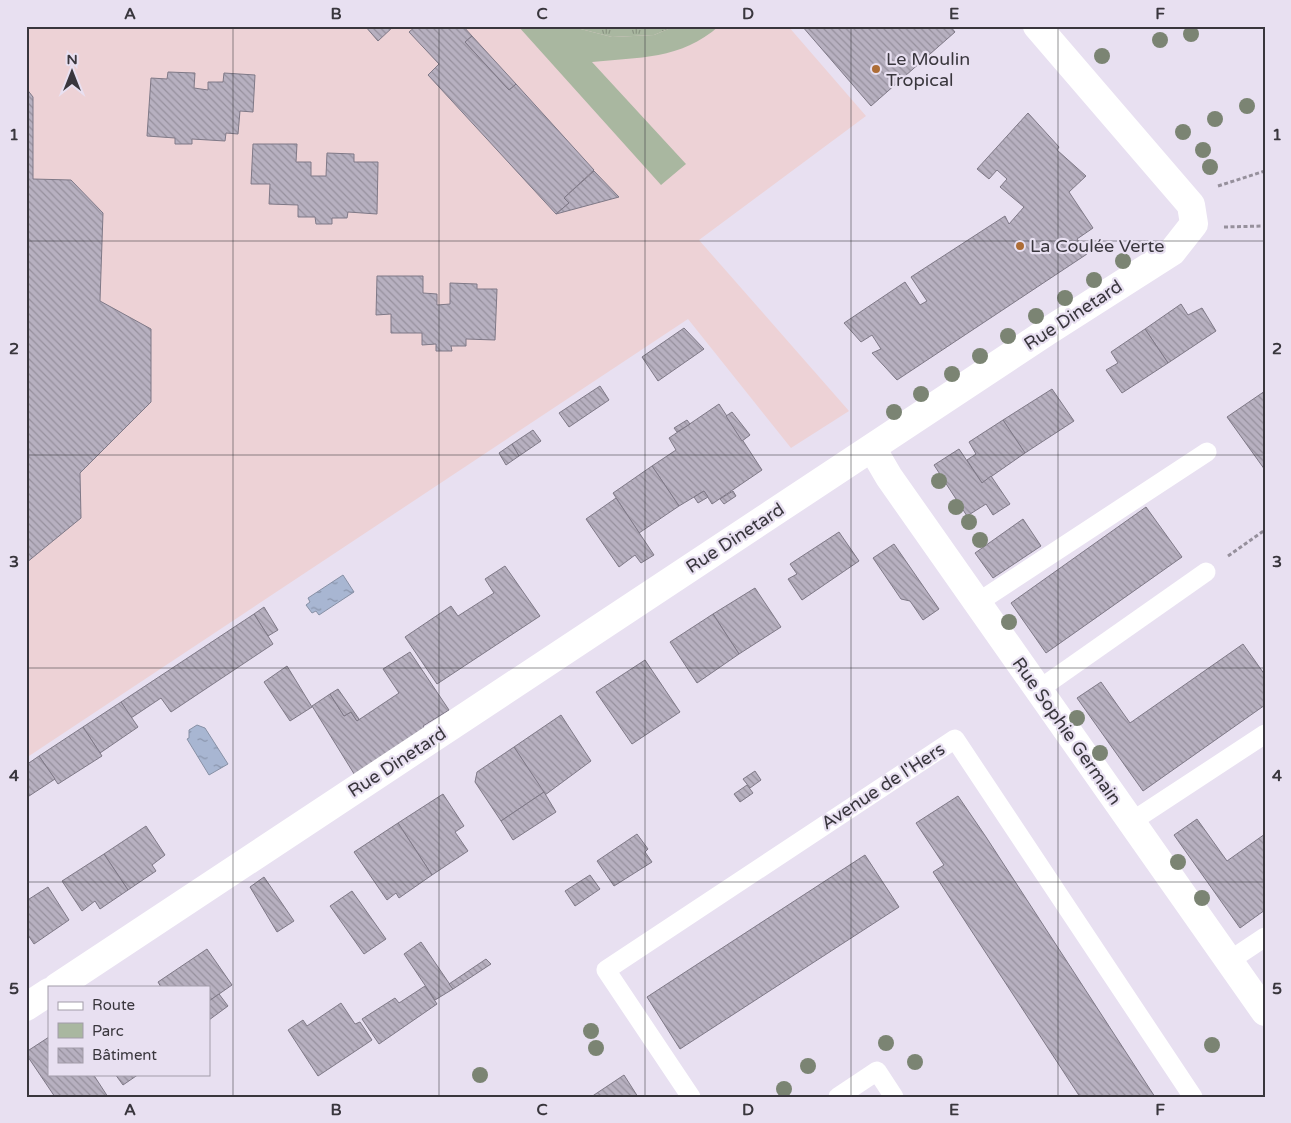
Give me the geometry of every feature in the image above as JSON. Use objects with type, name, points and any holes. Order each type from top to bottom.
[{"type":"street","points":[[1037,26],[1192,215]]},
{"type":"street","name":"Rue Dinetard","points":[[59,986],[1172,252],[1192,215]]},
{"type":"street","name":"Rue Sophie Germain","points":[[872,448],[889,477],[1265,1012]]},
{"type":"street","points":[[26,1007],[48,993]]},
{"type":"lane","points":[[977,603],[1207,452]]},
{"type":"lane","points":[[1038,690],[1206,572]]},
{"type":"lane","points":[[1131,822],[1265,734]]},
{"type":"lane","name":"Avenue de l'Hers","points":[[691,1097],[606,970],[955,739],[1193,1097]]},
{"type":"lane","points":[[1229,961],[1265,937]]},
{"type":"lane","points":[[838,1097],[877,1071],[894,1097]]},
{"type":"path","points":[[1265,171],[1212,188],[1192,215],[1234,228],[1265,226]]},
{"type":"path","points":[[1206,572],[1265,530]]},
{"type":"shaded area","points":[[26,26],[788,26],[866,116],[699,240],[849,411],[791,448],[688,319],[26,758]]},
{"type":"green space","points":[[518,26],[569,26],[612,37],[654,35],[675,26],[719,26],[705,37],[674,51],[658,55],[592,62],[686,164],[661,185]]},
{"type":"green space","points":[[569,26],[675,26],[654,35],[612,37]]},
{"type":"water","points":[[343,575],[354,592],[319,615],[316,611],[312,613],[306,605],[310,602],[308,598]]},
{"type":"water","points":[[197,725],[205,728],[228,764],[209,775],[187,739],[189,738],[189,730]]},
{"type":"building","points":[[365,26],[394,26],[378,41]]},
{"type":"building","points":[[416,26],[463,26],[472,36],[465,42],[509,90],[516,84],[594,170],[564,198],[569,203],[556,214],[428,75],[439,64],[409,32]]},
{"type":"building","name":"Le Moulin Tropical","points":[[802,26],[950,26],[955,32],[871,106]]},
{"type":"building","points":[[472,36],[516,84],[509,90],[465,42]]},
{"type":"building","points":[[168,72],[195,73],[194,88],[208,90],[208,82],[223,82],[224,73],[255,75],[253,112],[240,111],[238,134],[226,133],[225,141],[192,139],[192,144],[175,144],[175,138],[147,136],[151,78],[167,79]]},
{"type":"building","points":[[26,88],[33,97],[33,179],[71,180],[103,213],[100,301],[151,329],[151,402],[80,473],[81,518],[26,563]]},
{"type":"building","name":"La Coulée Verte","points":[[1028,113],[1059,147],[1057,150],[1086,176],[1069,192],[1093,228],[1077,239],[1087,254],[897,380],[872,353],[881,349],[872,335],[861,342],[844,323],[905,282],[920,305],[927,301],[911,277],[1005,216],[1009,224],[1024,207],[1000,187],[1007,179],[997,170],[989,179],[977,169]]},
{"type":"building","points":[[253,144],[297,144],[296,162],[311,162],[311,176],[326,176],[327,153],[354,154],[354,162],[378,162],[377,214],[348,212],[347,218],[332,218],[332,224],[316,224],[315,217],[298,217],[298,205],[269,204],[270,184],[251,184]]},
{"type":"building","points":[[594,171],[619,197],[556,214],[569,203],[564,198]]},
{"type":"building","points":[[377,276],[423,276],[423,293],[437,294],[437,305],[450,304],[450,283],[477,284],[477,289],[497,289],[495,340],[466,339],[466,346],[451,346],[452,351],[436,351],[436,344],[422,345],[422,333],[391,333],[391,314],[376,315]]},
{"type":"building","points":[[1181,304],[1188,315],[1202,308],[1216,331],[1168,363],[1145,329]]},
{"type":"building","points":[[684,328],[704,349],[658,381],[642,357]]},
{"type":"building","points":[[1145,329],[1168,363],[1122,393],[1106,370],[1118,363],[1111,352]]},
{"type":"building","points":[[600,386],[609,400],[569,427],[559,413]]},
{"type":"building","points":[[1052,389],[1074,421],[1025,453],[1003,420]]},
{"type":"building","points":[[1265,391],[1265,470],[1227,417]]},
{"type":"building","points":[[719,404],[762,470],[712,504],[704,491],[679,506],[652,466],[676,450],[669,438]]},
{"type":"building","points":[[732,412],[750,435],[742,441],[726,416]]},
{"type":"building","points":[[687,420],[690,424],[677,432],[674,428]]},
{"type":"building","points":[[1003,420],[1025,453],[982,483],[967,460],[976,454],[969,442]]},
{"type":"building","points":[[533,430],[541,441],[519,456],[512,444]]},
{"type":"building","points":[[512,444],[519,456],[506,465],[499,453]]},
{"type":"building","points":[[959,449],[982,483],[991,476],[1010,504],[993,515],[986,504],[967,516],[934,465]]},
{"type":"building","points":[[652,466],[679,506],[639,533],[613,493]]},
{"type":"building","points":[[704,491],[708,497],[698,503],[694,497]]},
{"type":"building","points":[[733,491],[736,496],[724,504],[720,499]]},
{"type":"building","points":[[616,498],[654,555],[641,563],[635,555],[619,567],[586,519]]},
{"type":"building","points":[[1146,507],[1182,557],[1046,653],[1011,603]]},
{"type":"building","points":[[1023,519],[1041,546],[993,578],[975,553]]},
{"type":"building","points":[[839,532],[859,561],[802,600],[788,579],[797,574],[790,564]]},
{"type":"building","points":[[894,544],[939,609],[923,620],[910,601],[901,599],[873,558]]},
{"type":"building","points":[[505,566],[540,616],[437,684],[405,637],[451,606],[458,616],[494,593],[485,579]]},
{"type":"building","points":[[755,588],[781,627],[739,654],[713,614]]},
{"type":"building","points":[[264,607],[278,630],[268,636],[254,614]]},
{"type":"building","points":[[254,614],[273,644],[171,712],[161,698],[131,718],[121,702]]},
{"type":"building","points":[[713,614],[739,654],[697,683],[670,642]]},
{"type":"building","points":[[1243,644],[1265,675],[1265,705],[1143,791],[1077,698],[1101,682],[1130,723]]},
{"type":"building","points":[[410,652],[449,710],[423,726],[426,730],[356,777],[312,706],[330,694],[344,716],[351,712],[357,721],[399,693],[383,669]]},
{"type":"building","points":[[645,660],[680,712],[632,744],[596,692]]},
{"type":"building","points":[[287,666],[312,707],[290,721],[264,682]]},
{"type":"building","points":[[338,689],[359,719],[357,721],[351,712],[344,716],[330,694]]},
{"type":"building","points":[[121,702],[138,727],[100,753],[83,727]]},
{"type":"building","points":[[561,715],[591,761],[545,795],[514,747]]},
{"type":"building","points":[[83,727],[102,756],[58,784],[39,756]]},
{"type":"building","points":[[514,747],[544,792],[501,821],[475,782],[477,772]]},
{"type":"building","points":[[39,756],[55,779],[26,798],[26,765]]},
{"type":"building","points":[[755,771],[761,780],[750,788],[743,779]]},
{"type":"building","points":[[747,785],[753,793],[740,802],[734,794]]},
{"type":"building","points":[[544,792],[556,812],[513,840],[501,821]]},
{"type":"building","points":[[443,794],[464,826],[455,832],[468,851],[432,875],[398,823]]},
{"type":"building","points":[[958,796],[1155,1097],[1080,1097],[933,872],[944,865],[916,823]]},
{"type":"building","points":[[1197,819],[1227,861],[1265,834],[1265,910],[1240,928],[1174,835]]},
{"type":"building","points":[[398,823],[432,875],[399,898],[396,893],[387,900],[354,852]]},
{"type":"building","points":[[146,826],[165,855],[152,865],[156,871],[128,890],[104,854]]},
{"type":"building","points":[[637,834],[648,849],[645,852],[652,862],[614,886],[597,861]]},
{"type":"building","points":[[104,854],[128,890],[100,909],[95,901],[82,911],[62,881]]},
{"type":"building","points":[[865,855],[899,907],[680,1049],[647,997]]},
{"type":"building","points":[[590,875],[600,889],[575,906],[565,891]]},
{"type":"building","points":[[264,877],[294,921],[277,932],[250,887]]},
{"type":"building","points":[[48,887],[69,920],[34,944],[26,932],[26,901]]},
{"type":"building","points":[[352,891],[386,939],[364,954],[330,906]]},
{"type":"building","points":[[421,942],[453,989],[435,1000],[404,954]]},
{"type":"building","points":[[207,949],[232,985],[210,1000],[210,986],[160,986],[158,982]]},
{"type":"building","points":[[486,959],[491,964],[453,989],[449,984]]},
{"type":"building","points":[[425,986],[437,1004],[379,1044],[362,1019],[395,998],[399,1003]]},
{"type":"building","points":[[219,994],[228,1006],[210,1019],[210,1000]]},
{"type":"building","points":[[341,1003],[355,1024],[360,1022],[372,1040],[318,1076],[288,1030],[303,1020],[307,1026]]},
{"type":"building","points":[[48,1038],[48,1076],[94,1076],[108,1097],[55,1097],[26,1052]]},
{"type":"building","points":[[624,1075],[638,1097],[591,1097]]},
{"type":"building","points":[[116,1076],[136,1076],[123,1085]]},
{"type":"place","name":"Le Moulin Tropical","points":[[876,69]]},
{"type":"place","name":"La Coulée Verte","points":[[1020,246]]}]
